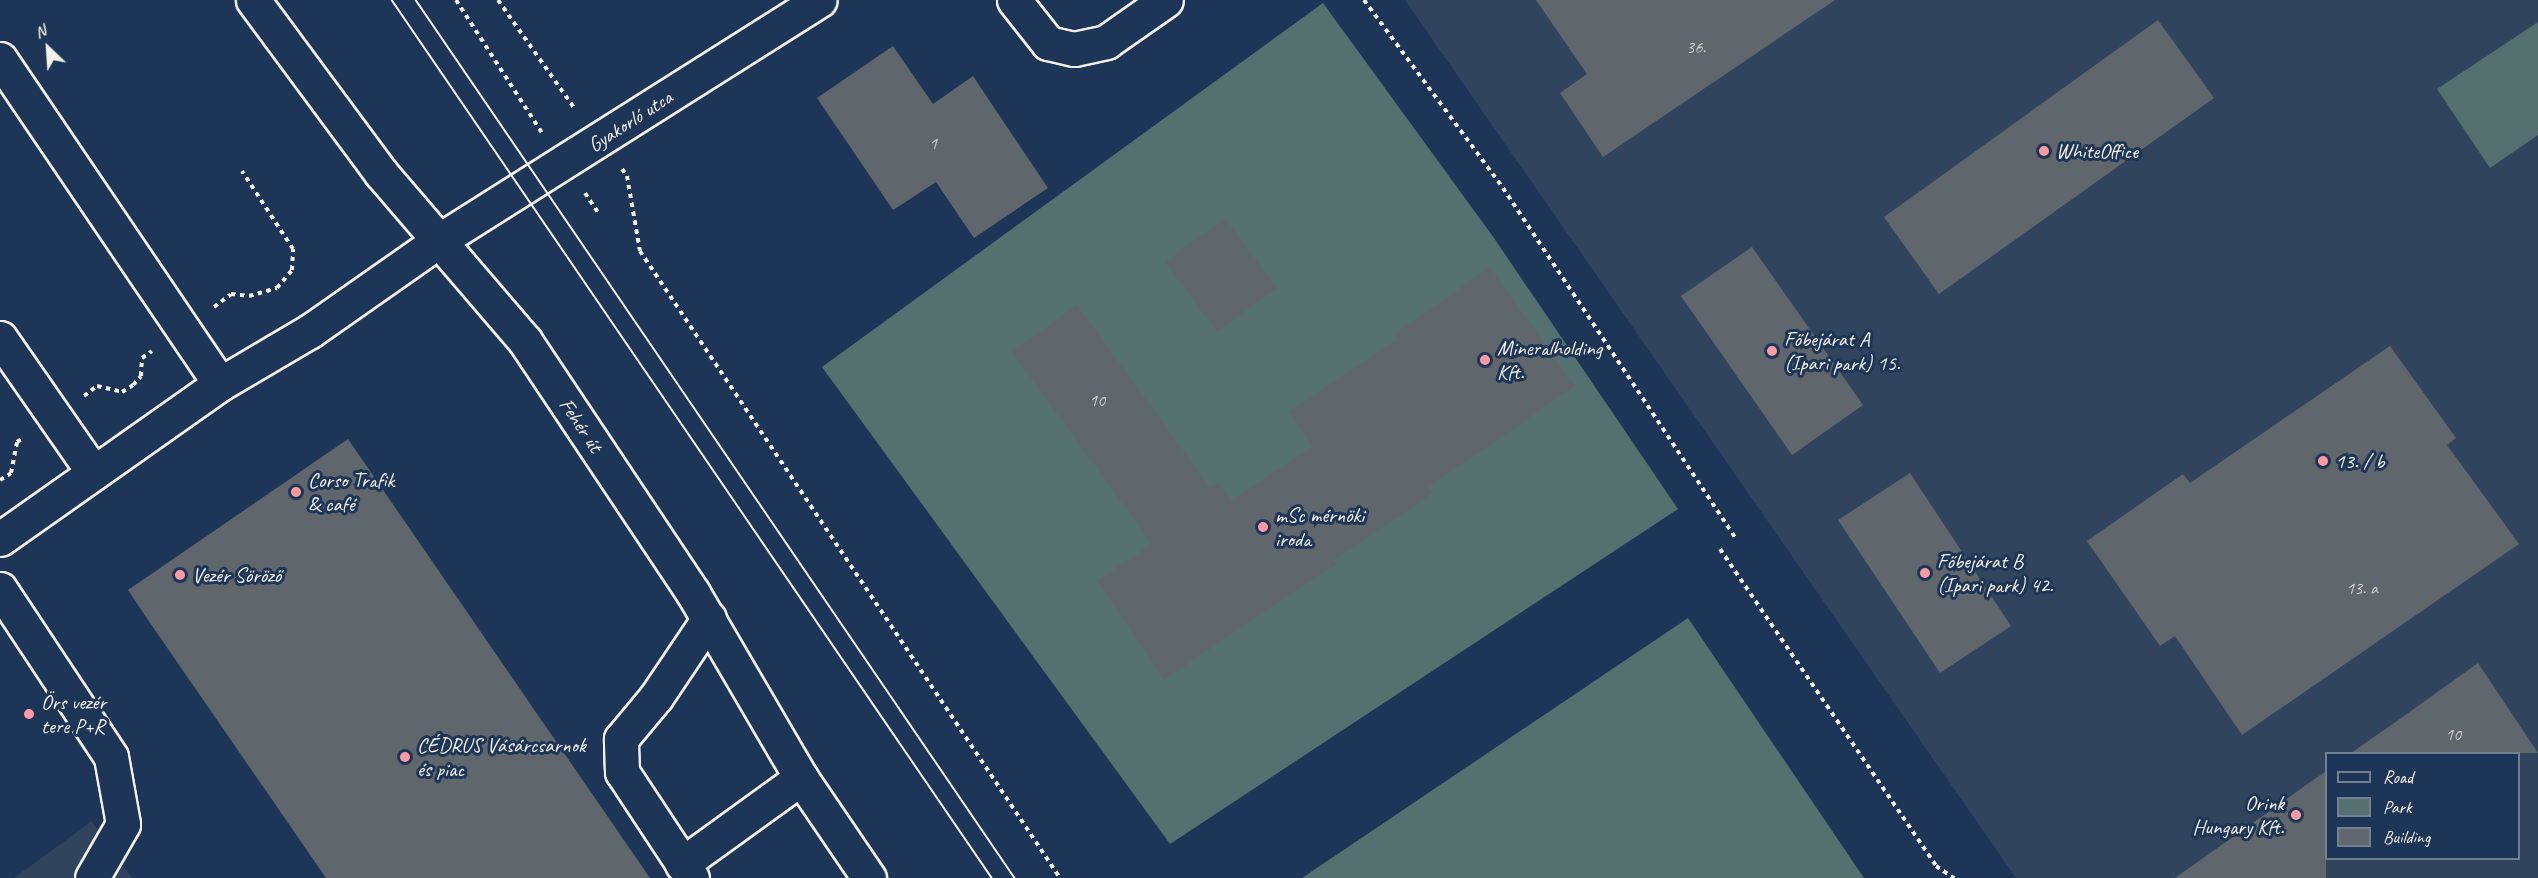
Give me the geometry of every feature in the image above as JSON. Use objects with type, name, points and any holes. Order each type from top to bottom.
[{"type":"main road","name":"Fehér út","points":[[253,0],[381,174],[525,341],[709,618],[801,778],[869,878]]},
{"type":"main road","points":[[1014,0],[1048,43],[1074,49],[1106,42],[1166,0]]},
{"type":"main road","name":"Gyakorló utca","points":[[0,539],[220,384],[310,331],[440,240],[599,141],[799,6]]},
{"type":"main road","points":[[0,59],[220,384]]},
{"type":"main road","points":[[0,339],[93,472]]},
{"type":"main road","points":[[0,589],[111,757],[123,824],[92,878]]},
{"type":"main road","points":[[709,618],[656,697],[621,739],[622,772],[687,871],[801,778]]},
{"type":"path","points":[[456,0],[520,102]]},
{"type":"path","points":[[498,0],[599,141],[627,176],[640,251],[1060,878]]},
{"type":"path","points":[[1364,0],[1503,188],[1735,537]]},
{"type":"path","points":[[231,294],[262,294],[277,288],[291,270],[292,249],[242,171]]},
{"type":"path","points":[[98,386],[122,392],[141,376],[142,358]]},
{"type":"path","points":[[0,480],[11,473],[17,442]]},
{"type":"path","points":[[1720,549],[1936,866],[1954,878]]},
{"type":"shaded area","points":[[1405,0],[2538,0],[2538,878],[2016,878]]},
{"type":"shaded area","points":[[92,821],[132,878],[14,878]]},
{"type":"green space","points":[[1323,3],[1494,238],[1678,509],[1170,844],[822,367]]},
{"type":"green space","points":[[2538,22],[2538,135],[2490,168],[2437,89]]},
{"type":"green space","points":[[1688,618],[1864,878],[1302,878]]},
{"type":"building","points":[[1536,0],[1835,0],[1603,157],[1560,93],[1587,74]]},
{"type":"building","points":[[2158,20],[2214,98],[1939,294],[1884,217]]},
{"type":"building","points":[[893,46],[933,104],[973,76],[1048,188],[974,238],[936,182],[893,210],[817,98]]},
{"type":"building","points":[[1225,218],[1277,288],[1217,332],[1165,262]]},
{"type":"building","name":"Főbejárat A (Ipari park) 15.","points":[[1752,247],[1863,405],[1792,455],[1681,296]]},
{"type":"building","points":[[1490,267],[1575,386],[1429,487],[1433,493],[1333,560],[1336,564],[1164,680],[1097,581],[1152,544],[1012,352],[1077,305],[1210,487],[1218,482],[1231,501],[1313,447],[1289,412],[1398,339],[1395,334]]},
{"type":"building","points":[[2390,346],[2456,438],[2447,445],[2519,544],[2242,735],[2175,636],[2160,646],[2087,541],[2183,474],[2190,483]]},
{"type":"building","name":"CÉDRUS Vásárcsarnok és piac","points":[[348,439],[650,878],[326,878],[146,617],[128,590]]},
{"type":"building","name":"Főbejárat B (Ipari park) 42.","points":[[1910,473],[2011,626],[1940,673],[1838,520]]},
{"type":"building","points":[[2478,663],[2538,753],[2352,752]]},
{"type":"building","name":"Orink Hungary Kft.","points":[[2325,772],[2326,878],[2175,878]]},
{"type":"tram line","points":[[392,0],[992,878]]},
{"type":"tram line","points":[[416,0],[1015,878]]},
{"type":"place","name":"WhiteOffice","points":[[2044,151]]},
{"type":"place","name":"Főbejárat A (Ipari park) 15.","points":[[1772,351]]},
{"type":"place","name":"Mineralholding Kft.","points":[[1485,360]]},
{"type":"place","name":"13. / b","points":[[2323,461]]},
{"type":"place","name":"Corso Trafik & café","points":[[296,492]]},
{"type":"place","name":"mSc mérnöki iroda","points":[[1263,527]]},
{"type":"place","name":"Főbejárat B (Ipari park) 42.","points":[[1925,573]]},
{"type":"place","name":"Vezér Söröző","points":[[180,575]]},
{"type":"place","name":"Örs vezér tere P+R","points":[[29,714]]},
{"type":"place","name":"CÉDRUS Vásárcsarnok és piac","points":[[405,757]]},
{"type":"place","name":"Orink Hungary Kft.","points":[[2296,815]]}]
